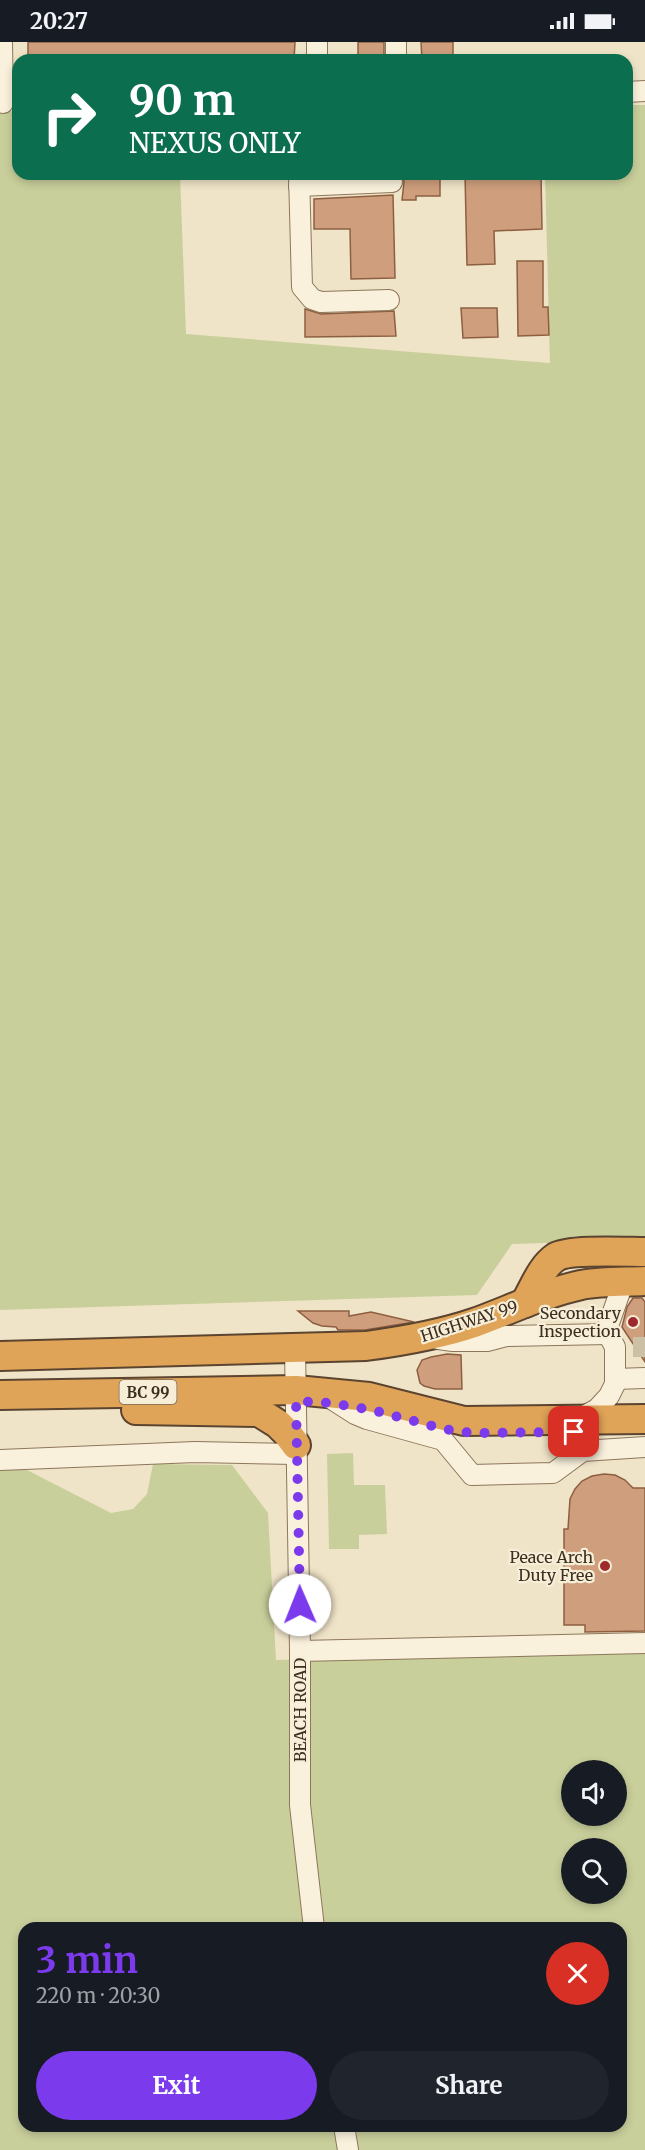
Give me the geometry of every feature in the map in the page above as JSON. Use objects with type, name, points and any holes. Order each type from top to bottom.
[{"type":"highway","points":[[525,1303],[544,1268],[558,1256],[573,1253],[645,1252]]},
{"type":"highway","name":"HIGHWAY 99","points":[[295,1349],[377,1345],[426,1336],[474,1323],[555,1292],[584,1285],[638,1281]]},
{"type":"highway","points":[[0,1356],[295,1349]]},
{"type":"highway","name":"BC 99","points":[[0,1395],[303,1394],[369,1397],[464,1421],[645,1419]]},
{"type":"highway","points":[[0,1395],[153,1412],[258,1412],[278,1424],[287,1433],[296,1450]]},
{"type":"street","points":[[2,42],[7,103]]},
{"type":"street","points":[[389,300],[321,302],[312,299],[302,287],[299,180],[392,182]]},
{"type":"street","points":[[572,1421],[584,1417],[597,1408],[612,1391],[619,1343],[608,1326],[621,1290],[638,1281]]},
{"type":"street","points":[[426,1336],[453,1341],[487,1341],[506,1336],[619,1343]]},
{"type":"street","name":"BEACH ROAD","points":[[295,1349],[303,1394],[296,1450],[300,1805],[313,1922]]},
{"type":"street","points":[[615,1379],[645,1378]]},
{"type":"street","points":[[0,1407],[90,1405],[303,1394],[342,1405],[389,1413],[444,1429],[472,1433],[645,1430]]},
{"type":"street","points":[[342,1405],[368,1419],[443,1440],[471,1475],[553,1473],[583,1451],[645,1447]]},
{"type":"street","points":[[0,1460],[296,1450]]},
{"type":"street","points":[[534,1476],[554,1481],[584,1461],[645,1458]]},
{"type":"street","points":[[300,1651],[645,1643]]},
{"type":"street","points":[[345,2132],[348,2150]]},
{"type":"green space","points":[[633,105],[645,105],[645,1240],[512,1244],[477,1295],[0,1310],[0,112],[12,111],[12,180],[180,180],[186,334],[550,363],[545,180],[633,180]]},
{"type":"green space","points":[[353,1453],[354,1485],[385,1485],[387,1534],[359,1535],[359,1549],[329,1549],[327,1454]]},
{"type":"green space","points":[[153,1464],[232,1465],[268,1513],[276,1660],[645,1649],[645,2150],[0,2150],[0,1469],[23,1468],[111,1513],[133,1509],[147,1494]]},
{"type":"building","points":[[28,42],[295,42],[294,54],[28,54]]},
{"type":"building","points":[[358,42],[384,42],[384,54],[358,54]]},
{"type":"building","points":[[421,42],[453,42],[453,54],[422,54]]},
{"type":"building","points":[[404,180],[440,180],[440,196],[416,196],[416,200],[402,200]]},
{"type":"building","points":[[465,180],[541,180],[542,229],[494,231],[495,264],[467,265]]},
{"type":"building","points":[[393,195],[395,278],[351,279],[350,229],[314,229],[314,199]]},
{"type":"building","points":[[517,261],[543,261],[543,307],[548,307],[549,335],[518,336]]},
{"type":"building","points":[[461,308],[497,308],[498,337],[463,338]]},
{"type":"building","points":[[305,309],[321,314],[394,311],[396,336],[305,337]]},
{"type":"building","name":"Secondary Inspection","points":[[633,1298],[642,1298],[645,1302],[645,1362],[622,1327],[627,1307]]},
{"type":"building","points":[[298,1311],[349,1311],[349,1316],[371,1312],[414,1322],[365,1330],[338,1330],[336,1327],[313,1323]]},
{"type":"building","points":[[447,1354],[461,1355],[462,1389],[435,1389],[420,1383],[417,1370],[422,1360]]},
{"type":"building","name":"Peace Arch Duty Free","points":[[604,1474],[615,1475],[625,1480],[633,1488],[645,1488],[645,1631],[585,1632],[585,1625],[564,1625],[564,1529],[568,1529],[570,1499],[582,1481]]},
{"type":"tunnel","points":[[633,1347],[645,1347]]},
{"type":"place","name":"Secondary Inspection","points":[[633,1322]]},
{"type":"place","name":"Peace Arch Duty Free","points":[[605,1566]]},
{"type":"route","points":[[300,1605],[296,1401],[331,1403],[389,1413],[444,1429],[472,1433],[574,1432]]}]
